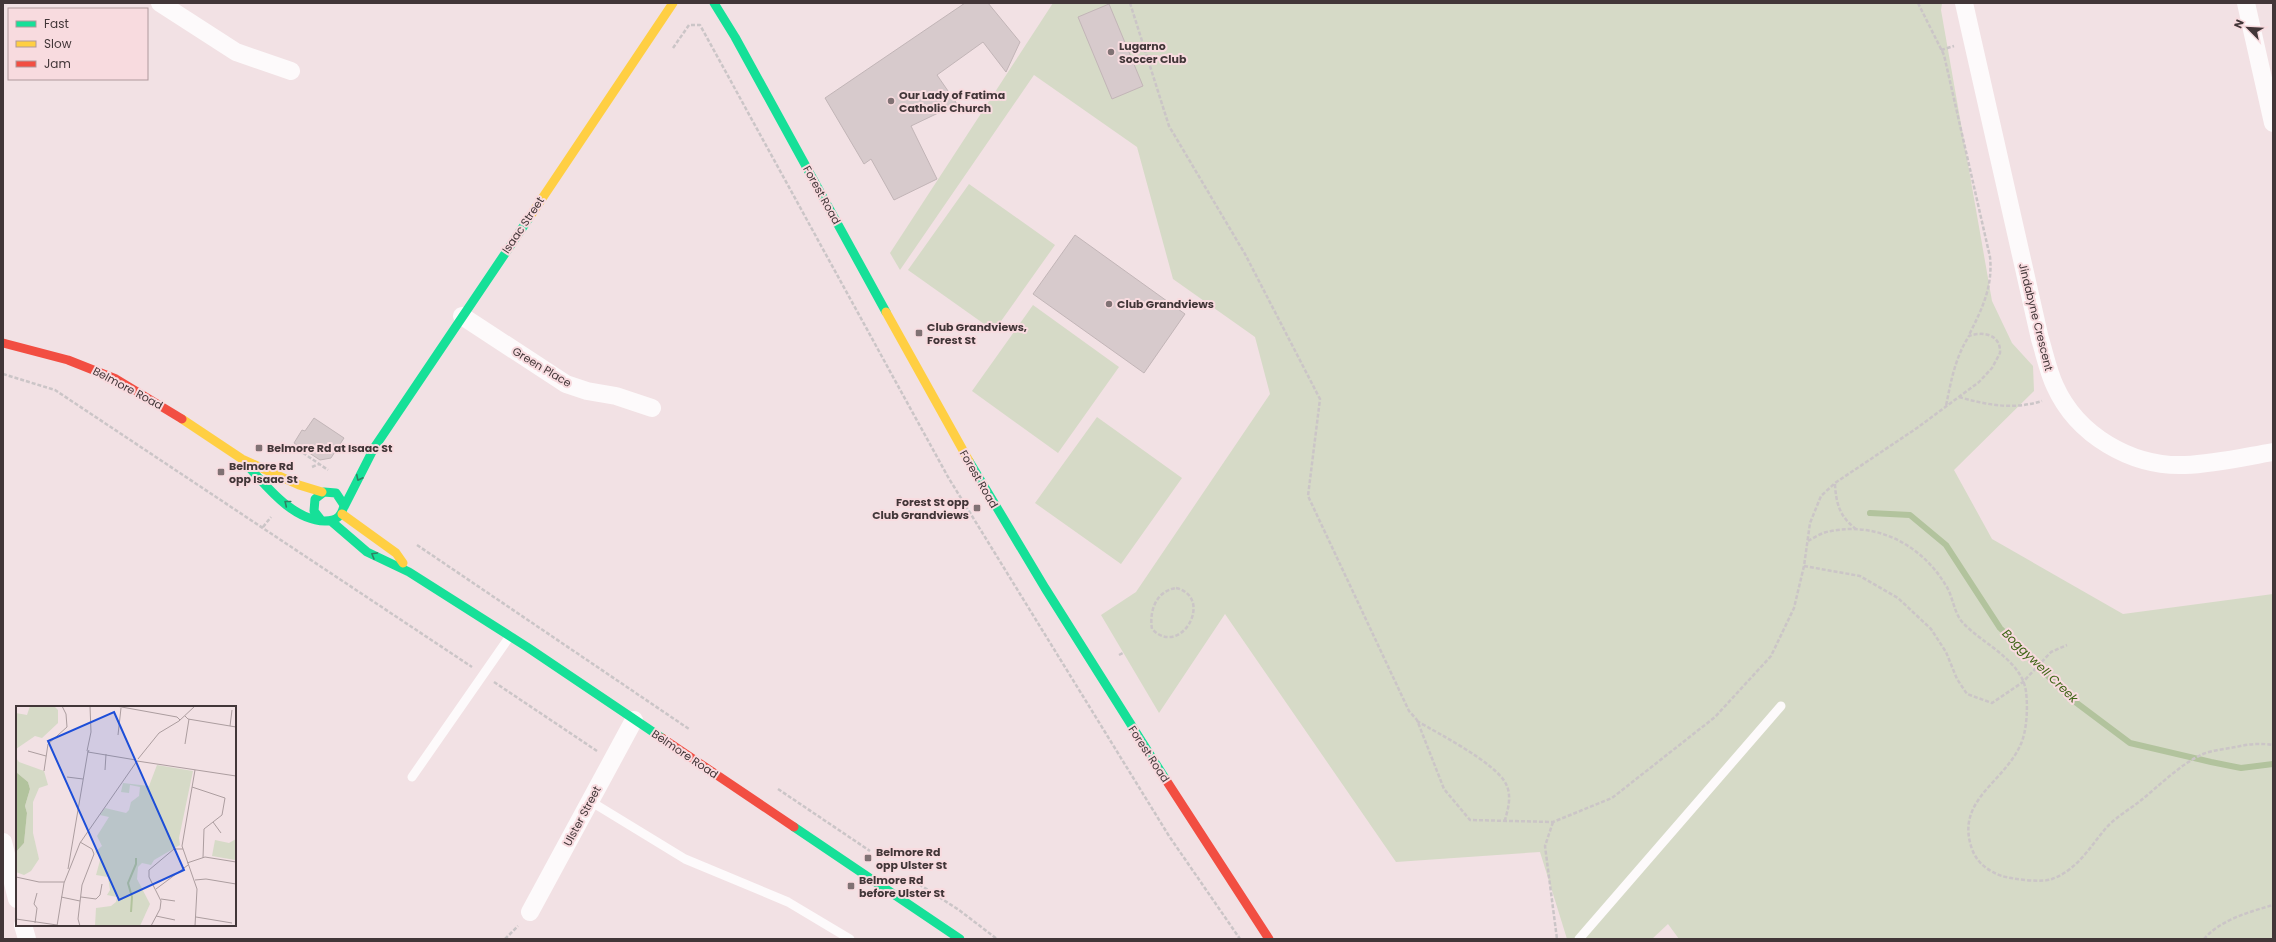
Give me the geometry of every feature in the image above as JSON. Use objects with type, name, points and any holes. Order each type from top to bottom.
[{"type":"street","points":[[160,3],[236,52],[291,71]]},
{"type":"street","name":"Isaac Street","points":[[343,510],[374,448],[673,3]]},
{"type":"street","name":"Forest Road","points":[[714,3],[735,36],[962,449],[1008,528],[1140,742],[1269,939]]},
{"type":"street","name":"Jindabyne Crescent","points":[[1964,3],[2034,313],[2047,362],[2066,407],[2082,425],[2099,439],[2121,452],[2149,461],[2186,465],[2273,452]]},
{"type":"street","points":[[2246,3],[2273,123]]},
{"type":"street","name":"Green Place","points":[[462,316],[566,384],[587,391],[616,396],[652,408]]},
{"type":"street","name":"Belmore Road","points":[[3,343],[68,360],[116,379],[165,408],[242,459],[299,485],[326,492]]},
{"type":"street","name":"Isaac Street","points":[[352,469],[374,448]]},
{"type":"street","name":"Belmore Road","points":[[242,459],[270,490],[290,506],[305,515],[326,521],[342,528],[363,549],[389,564],[409,572],[510,636],[960,939]]},
{"type":"street","points":[[326,492],[340,496],[343,510],[338,518],[326,521],[314,511],[313,505],[318,496],[326,492],[338,482]]},
{"type":"street","name":"Belmore Road","points":[[343,510],[396,554],[409,572]]},
{"type":"street","name":"Ulster Street","points":[[530,912],[634,720]]},
{"type":"street","points":[[3,842],[16,895]]},
{"type":"street","points":[[23,926],[27,939]]},
{"type":"lane","points":[[412,777],[510,636]]},
{"type":"lane","points":[[1579,939],[1781,706]]},
{"type":"lane","points":[[590,801],[685,859],[788,902],[850,939]]},
{"type":"path","points":[[1130,3],[1168,126],[1245,254],[1320,399],[1308,496],[1409,711],[1417,720],[1486,763],[1500,775],[1507,785],[1510,797],[1505,820]]},
{"type":"path","points":[[1918,3],[1944,56],[1990,257],[1991,278],[1987,299],[1955,363],[1946,406]]},
{"type":"path","points":[[1417,720],[1444,788],[1470,820],[1553,822],[1612,798],[1715,717],[1771,656],[1794,608],[1816,507],[1821,496],[1835,483],[1918,428],[1987,375],[2000,353],[1997,341],[1990,335],[1982,333],[1969,336]]},
{"type":"path","points":[[3,374],[55,390],[601,754]]},
{"type":"path","points":[[1958,397],[1990,405],[2008,406],[2037,403],[2060,395]]},
{"type":"path","points":[[293,446],[328,470]]},
{"type":"path","points":[[1835,483],[1836,499],[1841,514],[1857,529]]},
{"type":"path","points":[[1808,541],[1830,531],[1857,529],[1886,534],[1910,546],[1928,561],[1947,586],[1957,614],[1964,625],[2015,668],[2024,682],[2026,691],[2026,716],[2022,743],[2013,759],[1976,801],[1969,816],[1967,835],[1975,857],[1986,869],[2003,876],[2041,881],[2051,879],[2078,862],[2091,849],[2107,828],[2178,769],[2203,754],[2244,745],[2273,745]]},
{"type":"path","points":[[411,541],[696,734]]},
{"type":"path","points":[[1804,566],[1860,576],[1898,598],[1931,629],[1946,652],[1957,679],[1967,694],[1992,703],[2024,682],[2051,652],[2067,645]]},
{"type":"path","points":[[1168,589],[1183,590],[1190,596],[1193,605],[1192,617],[1188,625],[1173,637],[1158,635],[1152,629],[1151,622],[1155,602],[1168,589]]},
{"type":"path","points":[[1119,655],[1123,653]]},
{"type":"path","points":[[772,785],[873,853]]},
{"type":"path","points":[[1553,822],[1545,846],[1557,939]]},
{"type":"path","points":[[913,880],[959,910],[997,939]]},
{"type":"path","points":[[2204,939],[2213,929],[2251,911],[2273,904]]},
{"type":"green space","points":[[1053,3],[1942,3],[1941,10],[1992,301],[2012,343],[2033,366],[2034,391],[1954,470],[1992,539],[2123,614],[2273,594],[2273,939],[1679,939],[1668,924],[1652,939],[1567,939],[1540,852],[1396,862],[1225,614],[1159,713],[1101,615],[1136,592],[1270,394],[1255,337],[1173,279],[1137,147],[1034,75],[900,270],[890,253]]},
{"type":"green space","points":[[969,184],[1055,245],[994,331],[908,270]]},
{"type":"green space","points":[[1033,305],[1119,367],[1058,453],[972,391]]},
{"type":"green space","points":[[1097,417],[1182,478],[1121,564],[1035,503]]},
{"type":"building","name":"Our Lady of Fatima Catholic Church","points":[[965,3],[988,3],[1020,42],[1006,72],[983,42],[937,75],[957,104],[911,126],[937,179],[894,200],[871,159],[864,164],[825,98]]},
{"type":"building","name":"Lugarno Soccer Club","points":[[1109,4],[1143,86],[1112,99],[1078,17]]},
{"type":"building","name":"Club Grandviews","points":[[1075,235],[1185,314],[1144,373],[1033,294]]},
{"type":"building","points":[[314,418],[344,438],[331,458],[320,460],[294,443],[302,430],[305,431]]},
{"type":"waterway","name":"Boggywell Creek","points":[[1870,513],[1910,515],[1946,545],[2000,628],[2070,698],[2130,743],[2241,768],[2273,764]]},
{"type":"traffic: fast","points":[[714,3],[735,37],[886,312]]},
{"type":"traffic: fast","points":[[344,507],[374,448],[529,218]]},
{"type":"traffic: fast","points":[[969,461],[1045,588],[1166,780]]},
{"type":"traffic: fast","points":[[248,466],[282,501],[302,515],[313,519],[325,521],[329,521],[336,519],[340,515],[344,505],[336,493],[324,492],[315,499],[314,511],[321,520]]},
{"type":"traffic: fast","points":[[331,521],[367,552],[409,572],[527,647],[662,738]]},
{"type":"traffic: fast","points":[[794,827],[960,939]]},
{"type":"traffic: slow","points":[[529,218],[673,3]]},
{"type":"traffic: slow","points":[[886,312],[969,461]]},
{"type":"traffic: slow","points":[[182,419],[242,459],[299,485],[322,492]]},
{"type":"traffic: slow","points":[[342,514],[396,553],[403,563]]},
{"type":"traffic: jam","points":[[3,343],[68,360],[116,379],[182,419]]},
{"type":"traffic: jam","points":[[662,738],[794,827]]},
{"type":"traffic: jam","points":[[1166,780],[1269,939]]},
{"type":"place","name":"Lugarno Soccer Club","points":[[1111,52]]},
{"type":"place","name":"Our Lady of Fatima Catholic Church","points":[[891,101]]},
{"type":"place","name":"Club Grandviews","points":[[1109,304]]},
{"type":"place","name":"Club Grandviews, Forest St","points":[[919,333]]},
{"type":"place","name":"Belmore Rd at Isaac St","points":[[259,448]]},
{"type":"place","name":"Belmore Rd opp Isaac St","points":[[221,472]]},
{"type":"place","name":"Forest St opp Club Grandviews","points":[[977,508]]},
{"type":"place","name":"Belmore Rd opp Ulster St","points":[[868,858]]},
{"type":"place","name":"Belmore Rd before Ulster St","points":[[851,886]]}]
